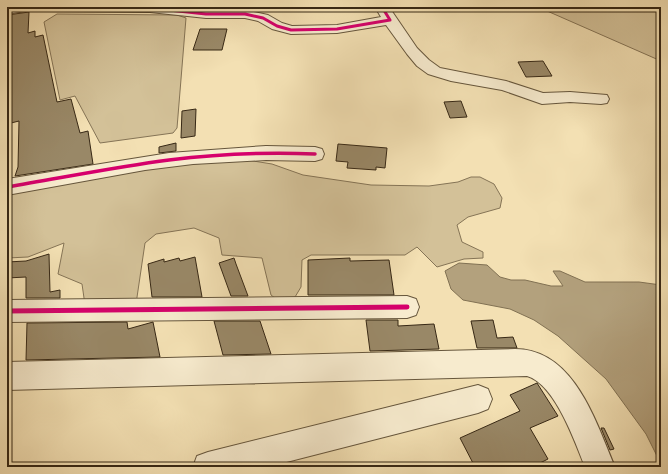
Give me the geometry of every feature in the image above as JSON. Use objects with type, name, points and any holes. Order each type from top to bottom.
[{"type":"street","points":[[7,10],[27,7]]},
{"type":"street","points":[[47,7],[150,8],[206,14],[245,14],[263,18],[270,23],[337,29],[386,14],[412,51],[423,63],[434,71],[451,76],[506,86],[542,99],[570,96],[601,99]]},
{"type":"street","points":[[7,187],[122,166],[196,156],[241,153],[315,154]]},
{"type":"street","points":[[7,311],[407,307]]},
{"type":"street","points":[[7,376],[515,362],[533,364],[548,373],[561,388],[573,408],[600,467]]},
{"type":"street","points":[[208,467],[478,399]]},
{"type":"shaded area","points":[[538,7],[661,7],[661,61]]},
{"type":"shaded area","points":[[57,14],[177,15],[186,18],[177,128],[173,133],[100,143],[75,96],[60,100],[44,22]]},
{"type":"shaded area","points":[[247,160],[272,164],[303,175],[371,185],[429,186],[458,182],[471,177],[480,177],[494,184],[502,198],[500,208],[468,217],[457,225],[462,242],[483,252],[483,258],[464,259],[437,267],[417,247],[405,255],[311,255],[302,260],[301,287],[295,297],[280,302],[271,295],[262,258],[222,255],[219,238],[194,228],[156,234],[145,243],[136,304],[85,305],[82,284],[58,274],[64,243],[28,257],[7,258],[7,190],[129,169]]},
{"type":"shaded area","points":[[459,263],[487,265],[500,277],[511,280],[525,280],[551,286],[563,286],[553,271],[560,271],[585,282],[639,282],[661,285],[661,464],[646,434],[606,379],[558,336],[534,320],[510,309],[463,300],[451,289],[445,271]]},
{"type":"building","points":[[29,12],[28,33],[35,31],[35,37],[43,35],[57,102],[71,99],[80,133],[88,131],[93,164],[15,176],[18,167],[19,121],[7,124],[7,15]]},
{"type":"building","points":[[200,29],[227,29],[222,50],[193,50]]},
{"type":"building","points":[[543,61],[552,76],[526,77],[518,62]]},
{"type":"building","points":[[461,101],[467,117],[450,118],[444,102]]},
{"type":"building","points":[[196,109],[195,136],[181,138],[182,111]]},
{"type":"building","points":[[176,143],[176,151],[159,153],[159,147]]},
{"type":"building","points":[[338,144],[387,148],[385,168],[376,167],[376,170],[347,168],[348,162],[336,161]]},
{"type":"building","points":[[49,254],[50,292],[60,290],[60,298],[26,298],[26,277],[7,278],[7,262],[26,261]]},
{"type":"building","points":[[195,257],[202,297],[152,297],[148,264],[164,259],[164,262],[179,258],[180,261]]},
{"type":"building","points":[[234,258],[248,296],[231,296],[219,263]]},
{"type":"building","points":[[350,258],[350,261],[389,260],[394,295],[308,295],[308,260]]},
{"type":"building","points":[[366,320],[398,320],[398,326],[434,324],[439,349],[370,351]]},
{"type":"building","points":[[493,320],[497,338],[513,337],[517,348],[477,348],[471,321]]},
{"type":"building","points":[[214,321],[260,321],[271,354],[223,355]]},
{"type":"building","points":[[127,322],[128,329],[153,322],[160,357],[26,360],[27,323]]},
{"type":"building","points":[[537,383],[558,416],[530,428],[548,459],[532,467],[475,467],[460,438],[520,411],[510,395]]},
{"type":"building","points":[[601,428],[604,428],[614,449],[610,450]]},
{"type":"cycle path","points":[[47,7],[150,8],[206,14],[245,14],[263,18],[277,26],[291,30],[337,29],[390,20],[382,7]]},
{"type":"cycle path","points":[[7,187],[107,169],[193,157],[266,153],[315,154]]},
{"type":"cycle path","points":[[7,311],[407,307]]}]
